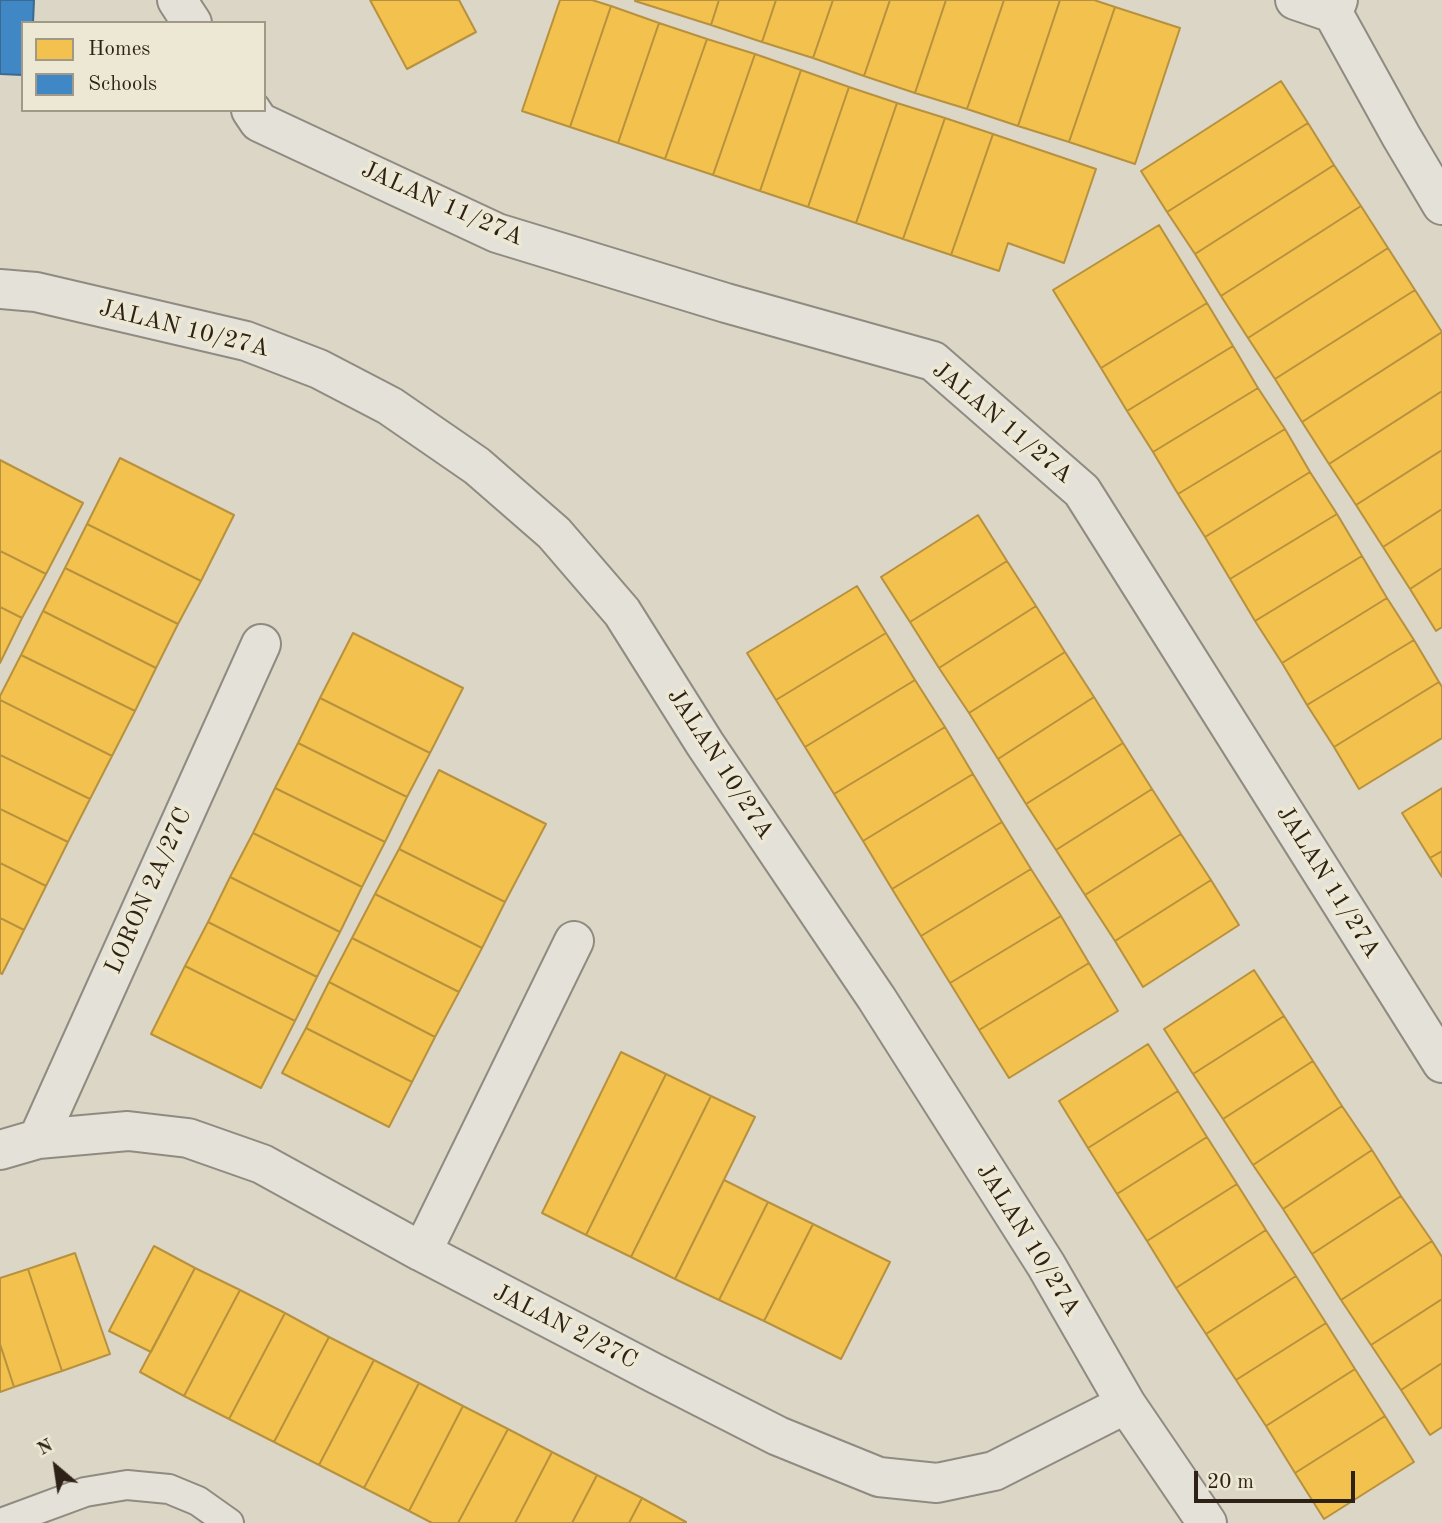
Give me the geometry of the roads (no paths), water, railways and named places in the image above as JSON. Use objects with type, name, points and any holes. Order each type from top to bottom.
[{"type":"street","points":[[177,0],[191,21]]},
{"type":"street","points":[[1295,0],[1336,7],[1401,136],[1442,205]]},
{"type":"street","name":"JALAN 11/27A","points":[[252,112],[259,122],[497,233],[726,303],[933,361],[1082,491],[1442,1063]]},
{"type":"street","name":"JALAN 10/27A","points":[[0,289],[36,292],[246,341],[319,369],[390,406],[477,466],[554,533],[622,612],[705,744],[877,999],[1046,1265],[1126,1404],[1208,1523]]},
{"type":"street","name":"LORON 2A/27C","points":[[38,1139],[261,644]]},
{"type":"street","points":[[422,1252],[574,941]]},
{"type":"street","name":"JALAN 2/27C","points":[[0,1150],[38,1139],[128,1131],[188,1138],[262,1164],[422,1252],[778,1436],[879,1477],[937,1483],[994,1471],[1126,1404]]},
{"type":"lane","points":[[1,1523],[85,1492],[127,1485],[169,1489],[198,1501],[229,1523]]}]
